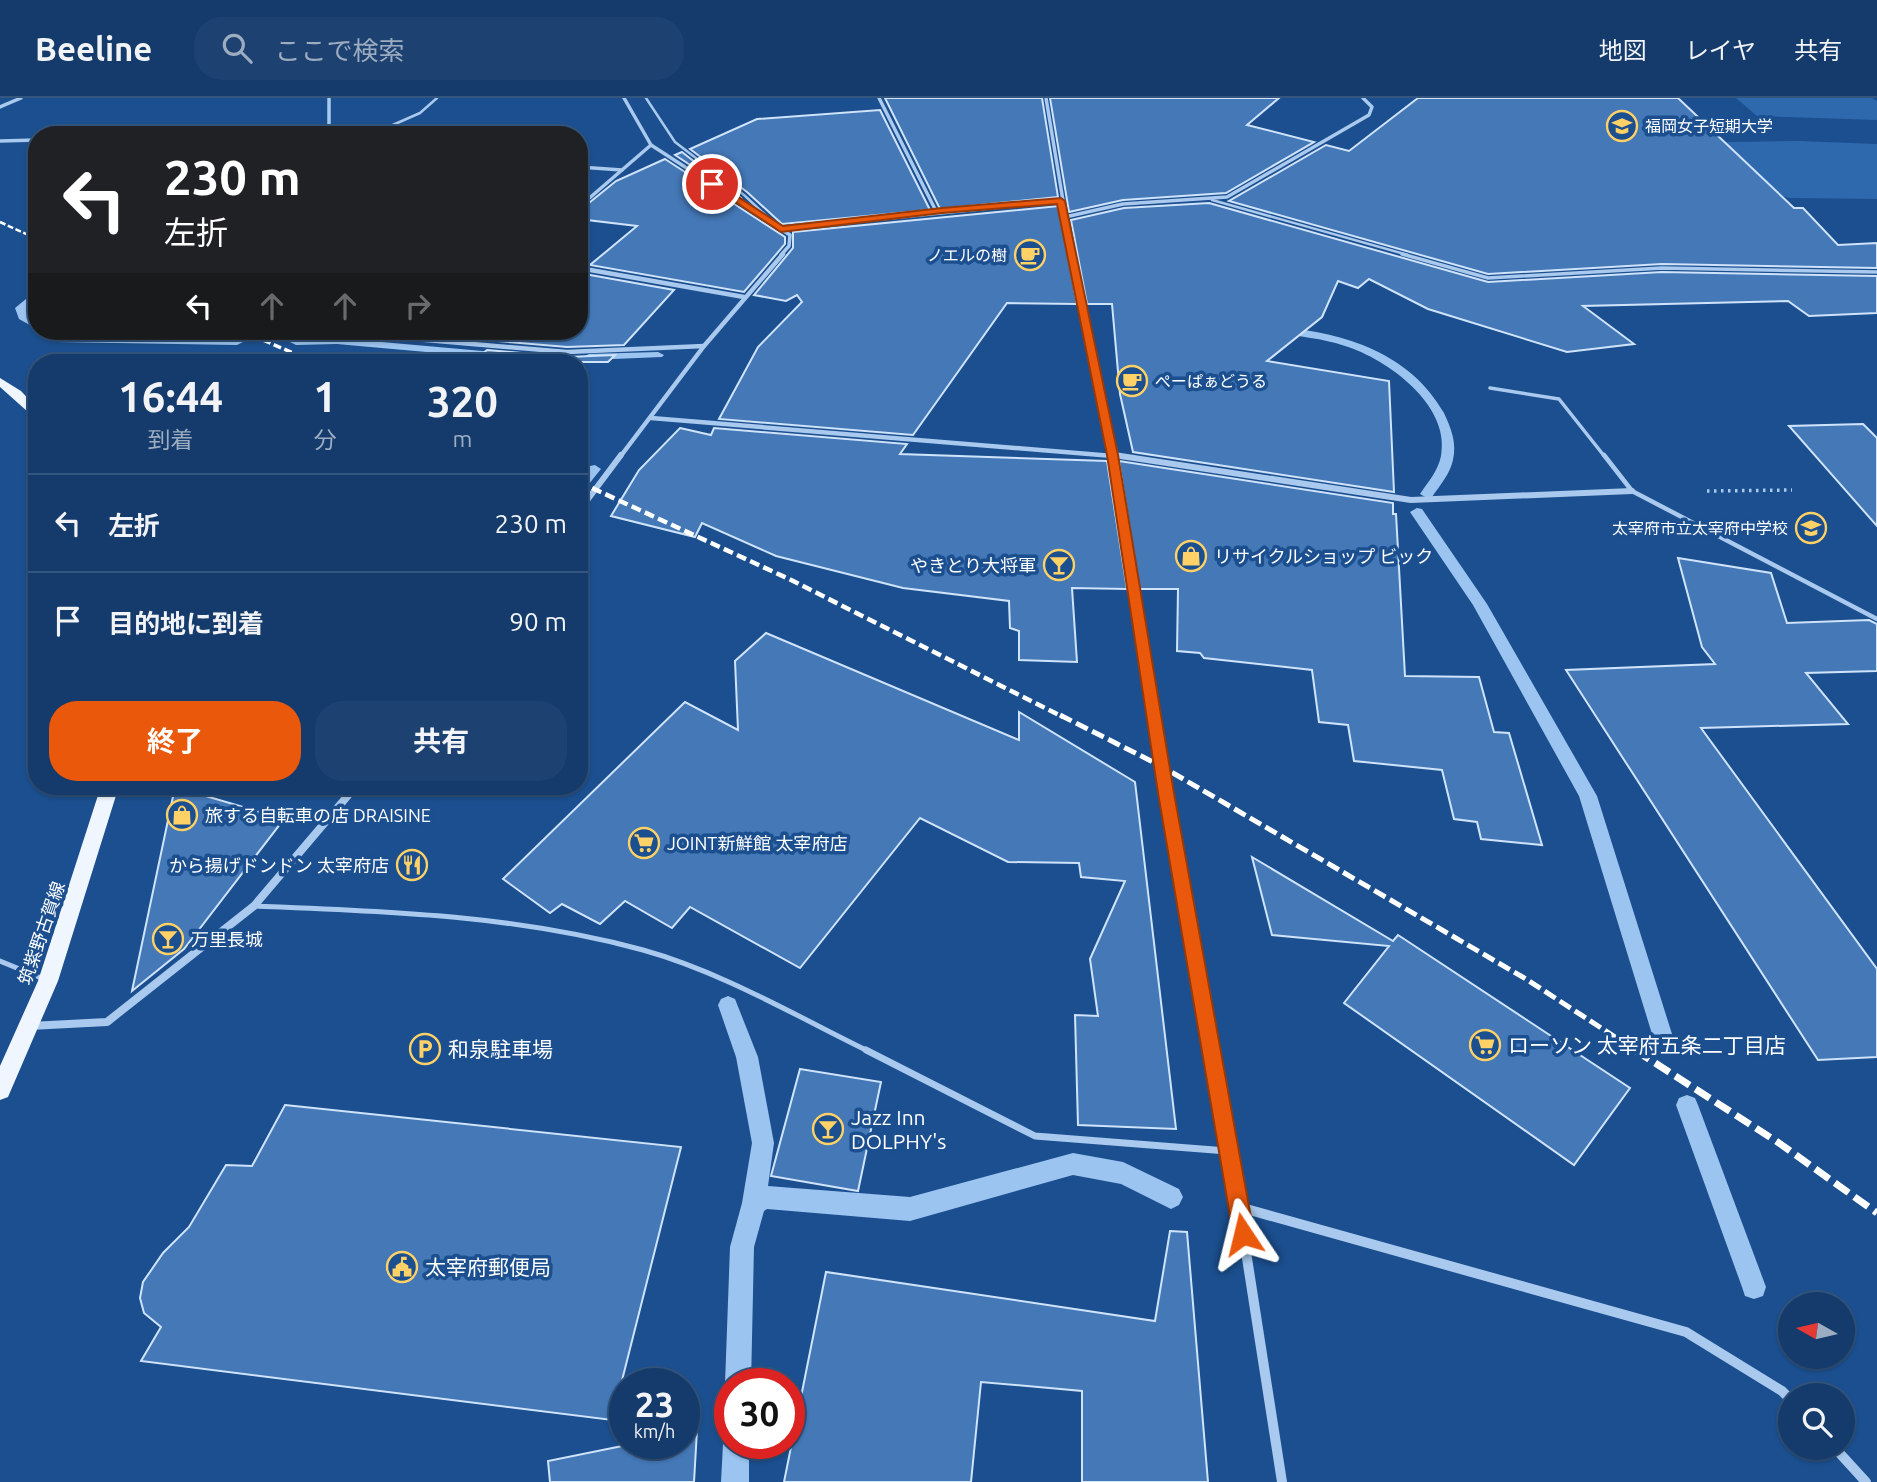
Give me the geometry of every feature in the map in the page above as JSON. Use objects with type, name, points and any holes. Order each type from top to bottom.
[{"type":"main road","points":[[0,382],[28,406]]},
{"type":"main road","name":"筑紫野古賀線","points":[[0,1090],[48,981],[107,795]]},
{"type":"street","points":[[0,107],[21,98]]},
{"type":"street","points":[[329,98],[329,126]]},
{"type":"street","points":[[588,499],[704,346],[789,246],[790,235],[651,145],[624,98]]},
{"type":"street","points":[[878,98],[936,211]]},
{"type":"street","points":[[1046,98],[1061,201],[1112,455],[1161,766],[1227,1152],[1239,1207],[1283,1482]]},
{"type":"street","points":[[1065,217],[1123,204],[1227,198],[1369,115],[1372,107],[1363,98]]},
{"type":"street","points":[[0,141],[28,140]]},
{"type":"street","points":[[588,199],[651,145]]},
{"type":"street","points":[[588,168],[622,170]]},
{"type":"street","points":[[781,229],[936,211],[1061,201]]},
{"type":"street","points":[[588,270],[744,297]]},
{"type":"street","points":[[426,340],[567,352],[704,346]]},
{"type":"street","points":[[651,418],[1112,455],[1412,500],[1632,491]]},
{"type":"street","points":[[29,1027],[107,1022],[254,906],[348,795]]},
{"type":"street","points":[[1239,1207],[1686,1332],[1778,1389]]},
{"type":"street","points":[[1846,1460],[1867,1482]]},
{"type":"lane","points":[[390,126],[420,113],[438,98]]},
{"type":"lane","points":[[646,98],[675,142],[744,195],[773,222]]},
{"type":"lane","points":[[1212,200],[1488,278],[1662,268],[1877,272]]},
{"type":"lane","points":[[1490,388],[1559,399],[1632,491],[1877,619]]},
{"type":"lane","points":[[254,906],[432,913],[506,922],[643,950],[718,978],[939,1085],[1035,1136],[1227,1152]]},
{"type":"lane","points":[[0,961],[48,981]]},
{"type":"path","points":[[1699,491],[1792,490]]},
{"type":"shaded area","points":[[1736,98],[1872,98],[1877,101],[1877,120],[1757,116]]},
{"type":"shaded area","points":[[1799,141],[1877,144],[1877,199],[1790,198],[1720,184],[1604,144]]},
{"type":"building","points":[[885,98],[1042,98],[1058,197],[940,209]]},
{"type":"building","points":[[1050,98],[1279,98],[1247,125],[1314,142],[1226,193],[1123,200],[1069,212]]},
{"type":"building","points":[[1418,98],[1678,98],[1794,208],[1803,208],[1838,245],[1877,243],[1877,268],[1662,264],[1488,274],[1229,201],[1326,145],[1349,151]]},
{"type":"building","points":[[880,110],[930,210],[782,224],[747,192],[690,149],[757,119]]},
{"type":"building","points":[[682,152],[741,198],[742,199],[675,155]]},
{"type":"building","points":[[665,159],[785,237],[785,244],[744,292],[590,265],[637,226],[588,220],[588,204],[616,181]]},
{"type":"building","points":[[1209,203],[1488,282],[1662,272],[1877,276],[1877,313],[1809,316],[1788,301],[1583,306],[1634,344],[1567,352],[1428,309],[1369,279],[1358,288],[1338,281],[1322,317],[1267,361],[1389,381],[1394,492],[1133,452],[1120,394],[1112,304],[1087,304],[1071,220],[1124,208]]},
{"type":"building","points":[[1059,206],[1077,304],[1007,303],[913,435],[719,419],[758,347],[802,302],[797,295],[786,301],[754,295],[793,248],[793,232]]},
{"type":"building","points":[[588,275],[674,290],[624,345],[567,347],[497,341],[588,340]]},
{"type":"building","points":[[487,350],[533,354],[482,354]]},
{"type":"building","points":[[615,355],[608,362],[588,362],[588,356]]},
{"type":"building","points":[[1863,424],[1877,438],[1877,526],[1789,426]]},
{"type":"building","points":[[680,428],[711,435],[714,428],[907,444],[900,454],[1107,461],[1127,589],[1072,588],[1077,662],[1019,660],[1019,631],[1010,628],[1009,601],[903,588],[776,556],[702,523],[695,537],[611,516],[639,470]]},
{"type":"building","points":[[1119,461],[1393,503],[1393,514],[1396,514],[1405,676],[1479,677],[1494,732],[1509,733],[1542,845],[1481,839],[1477,822],[1454,819],[1442,770],[1354,761],[1348,725],[1319,722],[1312,670],[1204,658],[1200,653],[1177,651],[1178,589],[1139,589]]},
{"type":"building","points":[[1678,558],[1771,573],[1787,623],[1869,620],[1877,624],[1877,671],[1806,673],[1848,724],[1701,728],[1877,969],[1877,1057],[1818,1060],[1566,670],[1715,664],[1702,647]]},
{"type":"building","points":[[766,633],[1019,740],[1019,712],[1135,782],[1176,1129],[1078,1125],[1075,1015],[1098,1016],[1090,959],[1125,881],[1081,877],[1079,863],[1008,862],[920,818],[800,968],[690,907],[672,928],[625,901],[600,924],[562,904],[550,913],[503,879],[685,702],[738,730],[735,661]]},
{"type":"building","points":[[173,795],[202,795],[284,819],[184,949],[132,991]]},
{"type":"building","name":"ローソン 太宰府五条二丁目店","points":[[1252,857],[1393,941],[1398,935],[1630,1088],[1574,1165],[1344,1003],[1389,946],[1272,935]]},
{"type":"building","name":"Jazz Inn DOLPHY's","points":[[800,1069],[881,1082],[858,1191],[771,1176]]},
{"type":"building","name":"太宰府郵便局","points":[[285,1105],[681,1147],[625,1368],[609,1368],[609,1420],[141,1361],[161,1327],[144,1313],[140,1298],[143,1282],[163,1253],[189,1227],[226,1165],[252,1166]]},
{"type":"building","points":[[1170,1231],[1187,1232],[1208,1482],[1082,1482],[1082,1391],[981,1382],[971,1482],[784,1482],[789,1459],[805,1459],[805,1377],[826,1272],[1155,1321]]},
{"type":"building","points":[[609,1449],[609,1459],[695,1459],[694,1482],[550,1482],[548,1461]]},
{"type":"waterway","points":[[28,301],[20,308],[23,317],[28,320]]},
{"type":"waterway","points":[[1280,330],[1303,332],[1351,344],[1374,353],[1414,381],[1429,399],[1448,440],[1445,466],[1427,494]]},
{"type":"waterway","points":[[116,340],[237,342]]},
{"type":"waterway","points":[[296,342],[337,341],[483,354]]},
{"type":"waterway","points":[[589,357],[658,355]]},
{"type":"waterway","points":[[588,477],[595,469]]},
{"type":"waterway","points":[[1417,512],[1480,604],[1588,796],[1662,1034]]},
{"type":"waterway","points":[[728,1005],[747,1057],[763,1143],[754,1203]]},
{"type":"waterway","points":[[1687,1105],[1754,1287]]},
{"type":"waterway","points":[[754,1203],[766,1197],[910,1209],[1073,1164],[1123,1173],[1171,1197]]},
{"type":"waterway","points":[[738,1368],[742,1247],[754,1203]]},
{"type":"waterway","points":[[735,1482],[736,1459]]},
{"type":"railway","points":[[0,222],[28,235]]},
{"type":"railway","points":[[263,340],[295,354]]},
{"type":"railway","points":[[588,486],[789,579],[1063,717]]},
{"type":"railway","points":[[1060,715],[1161,766],[1526,979],[1638,1052]]},
{"type":"railway","points":[[1635,1050],[1779,1143],[1877,1213]]},
{"type":"place","name":"福岡女子短期大学","points":[[1622,126]]},
{"type":"place","name":"ノエルの樹","points":[[1030,255]]},
{"type":"place","name":"ぺーぱぁどうる","points":[[1132,381]]},
{"type":"place","name":"太宰府市立太宰府中学校","points":[[1811,528]]},
{"type":"place","name":"リサイクルショップ ビック","points":[[1191,556]]},
{"type":"place","name":"やきとり大将軍","points":[[1059,565]]},
{"type":"place","name":"旅する自転車の店 DRAISINE","points":[[182,815]]},
{"type":"place","name":"JOINT新鮮館 太宰府店","points":[[644,843]]},
{"type":"place","name":"から揚げドンドン 太宰府店","points":[[412,865]]},
{"type":"place","name":"万里長城","points":[[168,939]]},
{"type":"place","name":"ローソン 太宰府五条二丁目店","points":[[1485,1045]]},
{"type":"place","name":"和泉駐車場","points":[[425,1049]]},
{"type":"place","name":"Jazz Inn DOLPHY's","points":[[828,1129]]},
{"type":"place","name":"太宰府郵便局","points":[[402,1267]]},
{"type":"route","points":[[712,184],[781,229],[1061,201],[1112,455],[1166,793],[1243,1234]]}]
